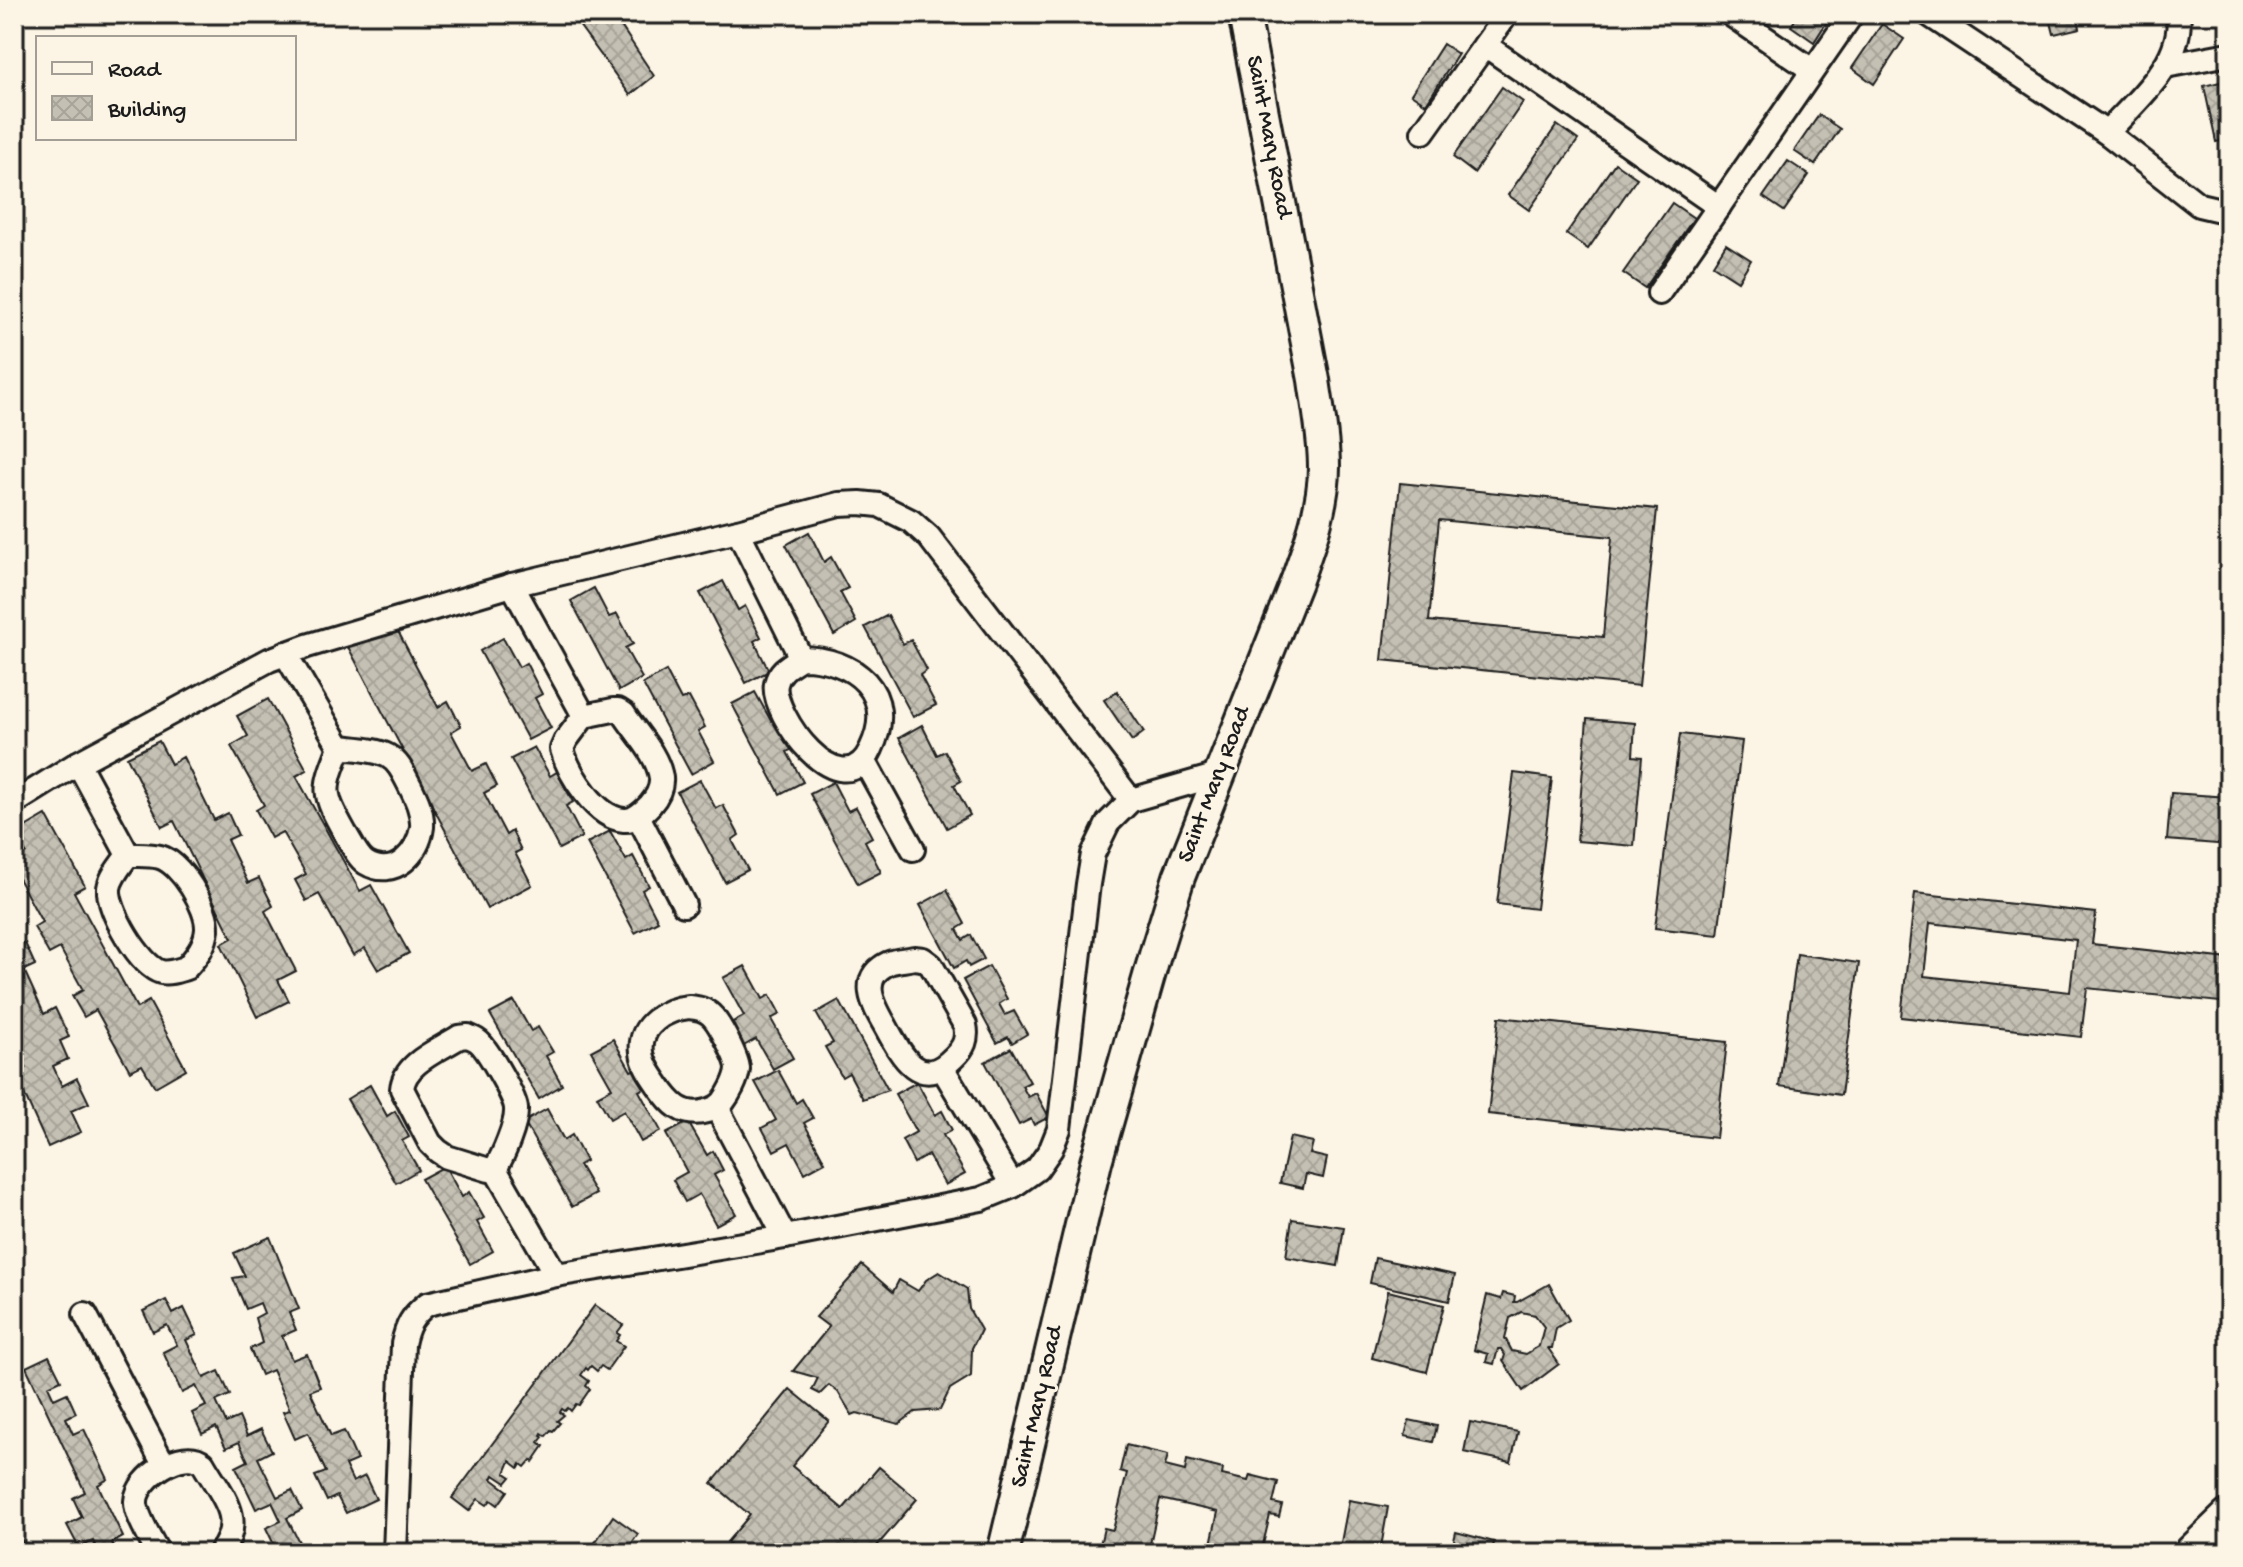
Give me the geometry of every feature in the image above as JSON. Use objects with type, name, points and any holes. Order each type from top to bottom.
[{"type":"main road","points":[[2192,1553],[2229,1517]]},
{"type":"street","name":"Saint Mary Road","points":[[1003,1553],[1096,1162],[1170,905],[1218,775],[1305,558],[1320,501],[1324,470],[1314,380],[1244,14]]},
{"type":"street","points":[[1423,132],[1507,14]]},
{"type":"street","points":[[1730,14],[1812,70]]},
{"type":"street","points":[[1659,293],[1852,14]]},
{"type":"street","points":[[1928,14],[2107,133],[2199,205],[2229,212]]},
{"type":"street","points":[[2107,133],[2165,66],[2178,37],[2178,14]]},
{"type":"street","points":[[1485,45],[1719,207]]},
{"type":"street","points":[[2165,66],[2229,54]]},
{"type":"street","points":[[14,803],[78,763],[285,653],[512,585],[839,504],[860,503],[879,505],[911,521],[929,537],[1131,800]]},
{"type":"street","points":[[738,531],[801,658]]},
{"type":"street","points":[[512,585],[584,716]]},
{"type":"street","points":[[285,653],[340,747]]},
{"type":"street","points":[[801,658],[820,658],[839,664],[866,683],[875,695],[880,724],[865,762],[854,769],[842,771],[819,759],[791,726],[778,703],[775,685],[784,668],[801,658]]},
{"type":"street","points":[[618,710],[624,714],[654,760],[661,780],[660,789],[638,816],[624,820],[607,814],[588,798],[573,773],[562,749],[584,716],[618,710]]},
{"type":"street","points":[[340,747],[390,757],[407,779],[419,805],[422,825],[411,855],[400,866],[383,868],[366,863],[330,805],[328,777],[340,747]]},
{"type":"street","points":[[865,762],[913,849]]},
{"type":"street","points":[[78,763],[128,855]]},
{"type":"street","points":[[395,1553],[403,1344],[413,1315],[427,1304],[556,1275],[785,1237],[981,1199],[1013,1186],[1037,1169],[1051,1149],[1059,1129],[1093,854],[1108,823],[1131,800],[1218,775]]},
{"type":"street","points":[[638,816],[684,905]]},
{"type":"street","points":[[128,855],[162,857],[191,886],[201,904],[207,931],[203,946],[186,968],[162,972],[153,967],[143,959],[124,932],[109,888],[128,855]]},
{"type":"street","points":[[914,958],[923,959],[931,965],[965,1025],[967,1035],[963,1049],[943,1069],[927,1071],[911,1067],[902,1057],[873,1004],[869,991],[876,973],[889,963],[914,958]]},
{"type":"street","points":[[678,1008],[702,1009],[714,1017],[738,1068],[729,1092],[717,1108],[693,1113],[674,1106],[645,1063],[641,1050],[642,1038],[650,1024],[666,1013],[678,1008]]},
{"type":"street","points":[[468,1036],[481,1044],[513,1097],[515,1121],[495,1169],[447,1157],[438,1151],[430,1143],[403,1095],[403,1081],[411,1068],[459,1037],[468,1036]]},
{"type":"street","points":[[943,1069],[1013,1186]]},
{"type":"street","points":[[717,1108],[785,1237]]},
{"type":"street","points":[[495,1169],[556,1275]]},
{"type":"street","points":[[85,1314],[164,1465]]},
{"type":"street","points":[[158,1553],[135,1506],[136,1498],[151,1476],[164,1465],[190,1457],[203,1463],[230,1511],[233,1531],[220,1553]]},
{"type":"building","points":[[571,14],[613,14],[654,76],[630,95]]},
{"type":"building","points":[[1799,14],[1832,14],[1814,42],[1791,26]]},
{"type":"building","points":[[2049,14],[2077,14],[2080,28],[2054,34]]},
{"type":"building","points":[[1882,24],[1904,39],[1874,84],[1852,68]]},
{"type":"building","points":[[1443,44],[1458,54],[1426,104],[1411,94]]},
{"type":"building","points":[[2228,80],[2229,139],[2216,142],[2204,86]]},
{"type":"building","points":[[1502,87],[1523,102],[1474,173],[1453,157]]},
{"type":"building","points":[[1819,115],[1840,129],[1815,165],[1794,151]]},
{"type":"building","points":[[1557,125],[1578,140],[1529,210],[1508,195]]},
{"type":"building","points":[[1788,161],[1809,175],[1784,211],[1763,197]]},
{"type":"building","points":[[1615,163],[1637,178],[1588,249],[1566,234]]},
{"type":"building","points":[[1672,203],[1694,218],[1645,288],[1623,273]]},
{"type":"building","points":[[1726,244],[1751,260],[1738,281],[1713,265]]},
{"type":"building","points":[[1400,483],[1657,509],[1639,686],[1382,660]],"holes":[[[1439,520],[1612,537],[1603,637],[1429,621]]]},
{"type":"building","points":[[809,532],[824,562],[831,557],[848,588],[840,592],[856,622],[834,635],[786,545]]},
{"type":"building","points":[[723,581],[738,610],[745,606],[761,637],[754,641],[769,671],[746,683],[700,593]]},
{"type":"building","points":[[594,588],[609,617],[617,614],[633,644],[625,648],[642,678],[619,691],[571,601]]},
{"type":"building","points":[[888,615],[903,644],[911,640],[927,670],[920,675],[936,705],[913,717],[865,627]]},
{"type":"building","points":[[392,620],[438,707],[448,701],[461,726],[451,732],[472,771],[486,764],[497,786],[484,793],[506,835],[512,831],[521,850],[515,853],[532,885],[487,909],[347,645]]},
{"type":"building","points":[[503,638],[519,667],[526,663],[542,694],[535,698],[551,728],[528,740],[480,651]]},
{"type":"building","points":[[666,671],[681,700],[689,697],[705,727],[698,731],[714,761],[691,774],[643,684]]},
{"type":"building","points":[[1117,691],[1144,732],[1132,741],[1104,700]]},
{"type":"building","points":[[755,692],[771,721],[778,717],[794,748],[787,752],[803,782],[780,794],[732,704]]},
{"type":"building","points":[[268,699],[307,770],[296,776],[360,891],[371,885],[409,953],[378,970],[365,948],[353,955],[319,894],[306,901],[295,880],[306,874],[282,832],[271,838],[256,810],[264,805],[231,746],[248,736],[237,716]]},
{"type":"building","points":[[1587,719],[1635,723],[1633,756],[1642,757],[1634,846],[1577,841]]},
{"type":"building","points":[[922,725],[937,755],[945,751],[961,781],[954,785],[970,815],[947,828],[899,738]]},
{"type":"building","points":[[1680,734],[1742,741],[1718,935],[1655,928]]},
{"type":"building","points":[[159,741],[171,764],[183,757],[214,820],[228,813],[238,835],[227,840],[248,883],[259,878],[273,906],[265,911],[296,971],[278,980],[289,1001],[257,1017],[221,944],[232,938],[174,821],[162,827],[127,757]]},
{"type":"building","points":[[534,747],[550,776],[557,772],[573,802],[566,806],[582,837],[559,849],[511,759]]},
{"type":"building","points":[[1514,773],[1552,778],[1536,909],[1497,904]]},
{"type":"building","points":[[700,780],[716,809],[723,805],[739,835],[732,840],[748,870],[725,882],[677,792]]},
{"type":"building","points":[[833,782],[848,811],[856,807],[872,837],[865,841],[881,872],[858,884],[810,794]]},
{"type":"building","points":[[2171,793],[2229,797],[2229,845],[2167,840]]},
{"type":"building","points":[[46,815],[85,886],[74,892],[137,1008],[149,1001],[186,1069],[155,1087],[142,1065],[130,1071],[96,1010],[84,1017],[72,996],[83,990],[60,948],[49,954],[34,927],[42,922],[14,871],[14,859],[26,853],[15,833]]},
{"type":"building","points":[[610,831],[626,860],[633,856],[649,886],[642,890],[658,921],[635,933],[587,843]]},
{"type":"building","points":[[947,890],[965,924],[957,929],[963,940],[971,935],[984,959],[969,967],[966,961],[954,968],[920,905]]},
{"type":"building","points":[[1915,893],[2096,913],[2092,944],[2229,959],[2229,1003],[2087,988],[2081,1037],[1901,1017]],"holes":[[[1930,923],[2076,940],[2070,992],[1924,976]]]},
{"type":"building","points":[[25,943],[35,965],[24,970],[44,1014],[55,1008],[69,1037],[60,1041],[68,1059],[53,1066],[62,1086],[77,1078],[89,1103],[71,1111],[81,1132],[48,1147],[15,1074],[26,1068],[14,1041],[14,948]]},
{"type":"building","points":[[1797,954],[1859,963],[1841,1095],[1779,1086]]},
{"type":"building","points":[[745,966],[763,999],[770,995],[780,1014],[771,1019],[793,1058],[773,1069],[756,1039],[742,1047],[729,1024],[744,1016],[723,978]]},
{"type":"building","points":[[989,966],[1007,999],[999,1004],[1005,1015],[1014,1011],[1027,1034],[1012,1043],[1008,1037],[997,1043],[963,980]]},
{"type":"building","points":[[839,1000],[888,1090],[863,1099],[849,1073],[842,1077],[825,1047],[833,1043],[816,1013]]},
{"type":"building","points":[[514,1001],[531,1031],[538,1027],[553,1052],[546,1056],[562,1085],[539,1099],[490,1014]]},
{"type":"building","points":[[1499,1017],[1727,1042],[1716,1138],[1488,1114]]},
{"type":"building","points":[[613,1039],[631,1071],[638,1068],[648,1086],[639,1091],[661,1131],[641,1142],[624,1111],[610,1119],[597,1096],[612,1088],[591,1051]]},
{"type":"building","points":[[1011,1048],[1030,1082],[1022,1086],[1028,1097],[1036,1093],[1049,1117],[1034,1125],[1031,1119],[1019,1125],[985,1062]]},
{"type":"building","points":[[778,1070],[796,1103],[802,1099],[813,1118],[804,1123],[825,1162],[805,1173],[789,1143],[774,1151],[762,1128],[776,1120],[755,1082]]},
{"type":"building","points":[[917,1082],[935,1115],[942,1111],[952,1130],[943,1135],[965,1174],[945,1185],[928,1155],[914,1163],[902,1140],[916,1132],[895,1094]]},
{"type":"building","points":[[370,1085],[387,1116],[395,1111],[409,1137],[402,1141],[419,1170],[396,1183],[347,1099]]},
{"type":"building","points":[[547,1109],[564,1140],[572,1135],[586,1161],[579,1165],[596,1194],[572,1207],[524,1122]]},
{"type":"building","points":[[688,1122],[707,1155],[713,1151],[723,1170],[714,1175],[736,1214],[716,1225],[699,1194],[685,1202],[673,1180],[687,1172],[666,1134]]},
{"type":"building","points":[[1290,1137],[1313,1142],[1310,1154],[1327,1158],[1323,1178],[1306,1174],[1303,1188],[1280,1183]]},
{"type":"building","points":[[445,1166],[462,1197],[469,1192],[484,1218],[477,1222],[493,1251],[470,1264],[421,1179]]},
{"type":"building","points":[[1292,1219],[1344,1227],[1338,1266],[1286,1257]]},
{"type":"building","points":[[270,1237],[299,1309],[289,1313],[296,1330],[282,1336],[292,1360],[307,1354],[320,1387],[310,1391],[331,1436],[344,1431],[357,1460],[345,1465],[353,1482],[365,1476],[376,1499],[346,1513],[337,1496],[327,1501],[315,1476],[326,1472],[308,1433],[295,1439],[283,1412],[290,1410],[272,1370],[261,1375],[250,1349],[262,1343],[255,1318],[264,1313],[260,1303],[246,1309],[233,1278],[245,1276],[234,1253]]},
{"type":"building","points":[[1375,1258],[1455,1275],[1449,1301],[1370,1283]]},
{"type":"building","points":[[862,1265],[893,1292],[899,1280],[918,1291],[926,1280],[939,1272],[967,1289],[969,1309],[981,1330],[972,1348],[971,1376],[950,1389],[940,1410],[915,1412],[899,1424],[857,1413],[852,1415],[838,1392],[829,1385],[820,1394],[812,1390],[818,1378],[793,1371],[829,1327],[816,1317]]},
{"type":"building","points":[[1549,1284],[1569,1320],[1556,1328],[1552,1348],[1548,1348],[1559,1364],[1523,1391],[1503,1361],[1505,1355],[1501,1349],[1498,1349],[1494,1364],[1486,1362],[1488,1354],[1474,1350],[1487,1295],[1501,1299],[1503,1293],[1515,1296],[1514,1302]],"holes":[[[1521,1312],[1535,1315],[1544,1327],[1539,1346],[1526,1354],[1512,1351],[1505,1338],[1510,1318]]]},
{"type":"building","points":[[1388,1291],[1444,1305],[1427,1372],[1372,1358]]},
{"type":"building","points":[[166,1300],[173,1314],[184,1308],[197,1335],[186,1340],[204,1378],[219,1371],[230,1395],[216,1401],[226,1423],[239,1417],[247,1436],[261,1429],[272,1451],[258,1458],[277,1497],[292,1490],[302,1510],[287,1518],[299,1542],[287,1548],[289,1553],[278,1553],[266,1528],[281,1521],[272,1502],[256,1509],[236,1467],[248,1461],[239,1442],[226,1448],[216,1427],[202,1434],[192,1413],[206,1406],[196,1386],[182,1393],[163,1352],[177,1345],[167,1325],[153,1332],[143,1311]]},
{"type":"building","points":[[595,1305],[623,1325],[616,1341],[624,1346],[607,1370],[601,1366],[597,1371],[591,1366],[588,1370],[586,1368],[581,1375],[589,1381],[586,1386],[590,1389],[571,1411],[562,1409],[560,1412],[564,1415],[553,1431],[546,1436],[542,1433],[539,1442],[544,1446],[533,1462],[531,1460],[525,1467],[521,1464],[519,1468],[510,1461],[505,1473],[511,1477],[506,1483],[494,1475],[492,1479],[508,1491],[498,1505],[491,1500],[487,1505],[478,1499],[469,1511],[452,1498]]},
{"type":"building","points":[[49,1356],[61,1380],[48,1386],[54,1399],[67,1393],[76,1413],[66,1418],[73,1434],[84,1429],[108,1479],[98,1485],[123,1537],[112,1543],[117,1553],[99,1553],[93,1541],[79,1548],[67,1525],[82,1517],[73,1498],[85,1492],[26,1367]]},
{"type":"building","points":[[790,1389],[829,1421],[792,1466],[843,1509],[879,1467],[917,1499],[871,1553],[796,1553],[788,1547],[783,1553],[740,1553],[727,1542],[750,1515],[712,1483]]},
{"type":"building","points":[[1409,1420],[1437,1426],[1433,1442],[1405,1436]]},
{"type":"building","points":[[1470,1422],[1518,1432],[1511,1462],[1464,1452]]},
{"type":"building","points":[[1126,1445],[1168,1455],[1165,1466],[1185,1471],[1187,1460],[1223,1469],[1222,1475],[1248,1481],[1250,1475],[1278,1482],[1273,1503],[1282,1505],[1279,1517],[1270,1515],[1261,1553],[1209,1553],[1218,1512],[1160,1499],[1148,1553],[1098,1553],[1104,1528],[1113,1530],[1127,1473],[1120,1471]]},
{"type":"building","points":[[1349,1500],[1388,1507],[1380,1553],[1339,1553]]},
{"type":"building","points":[[613,1516],[638,1534],[628,1549],[634,1553],[588,1553]]},
{"type":"building","points":[[14,1524],[28,1553],[14,1552]]},
{"type":"building","points":[[1456,1532],[1494,1542],[1492,1553],[1451,1553]]}]
